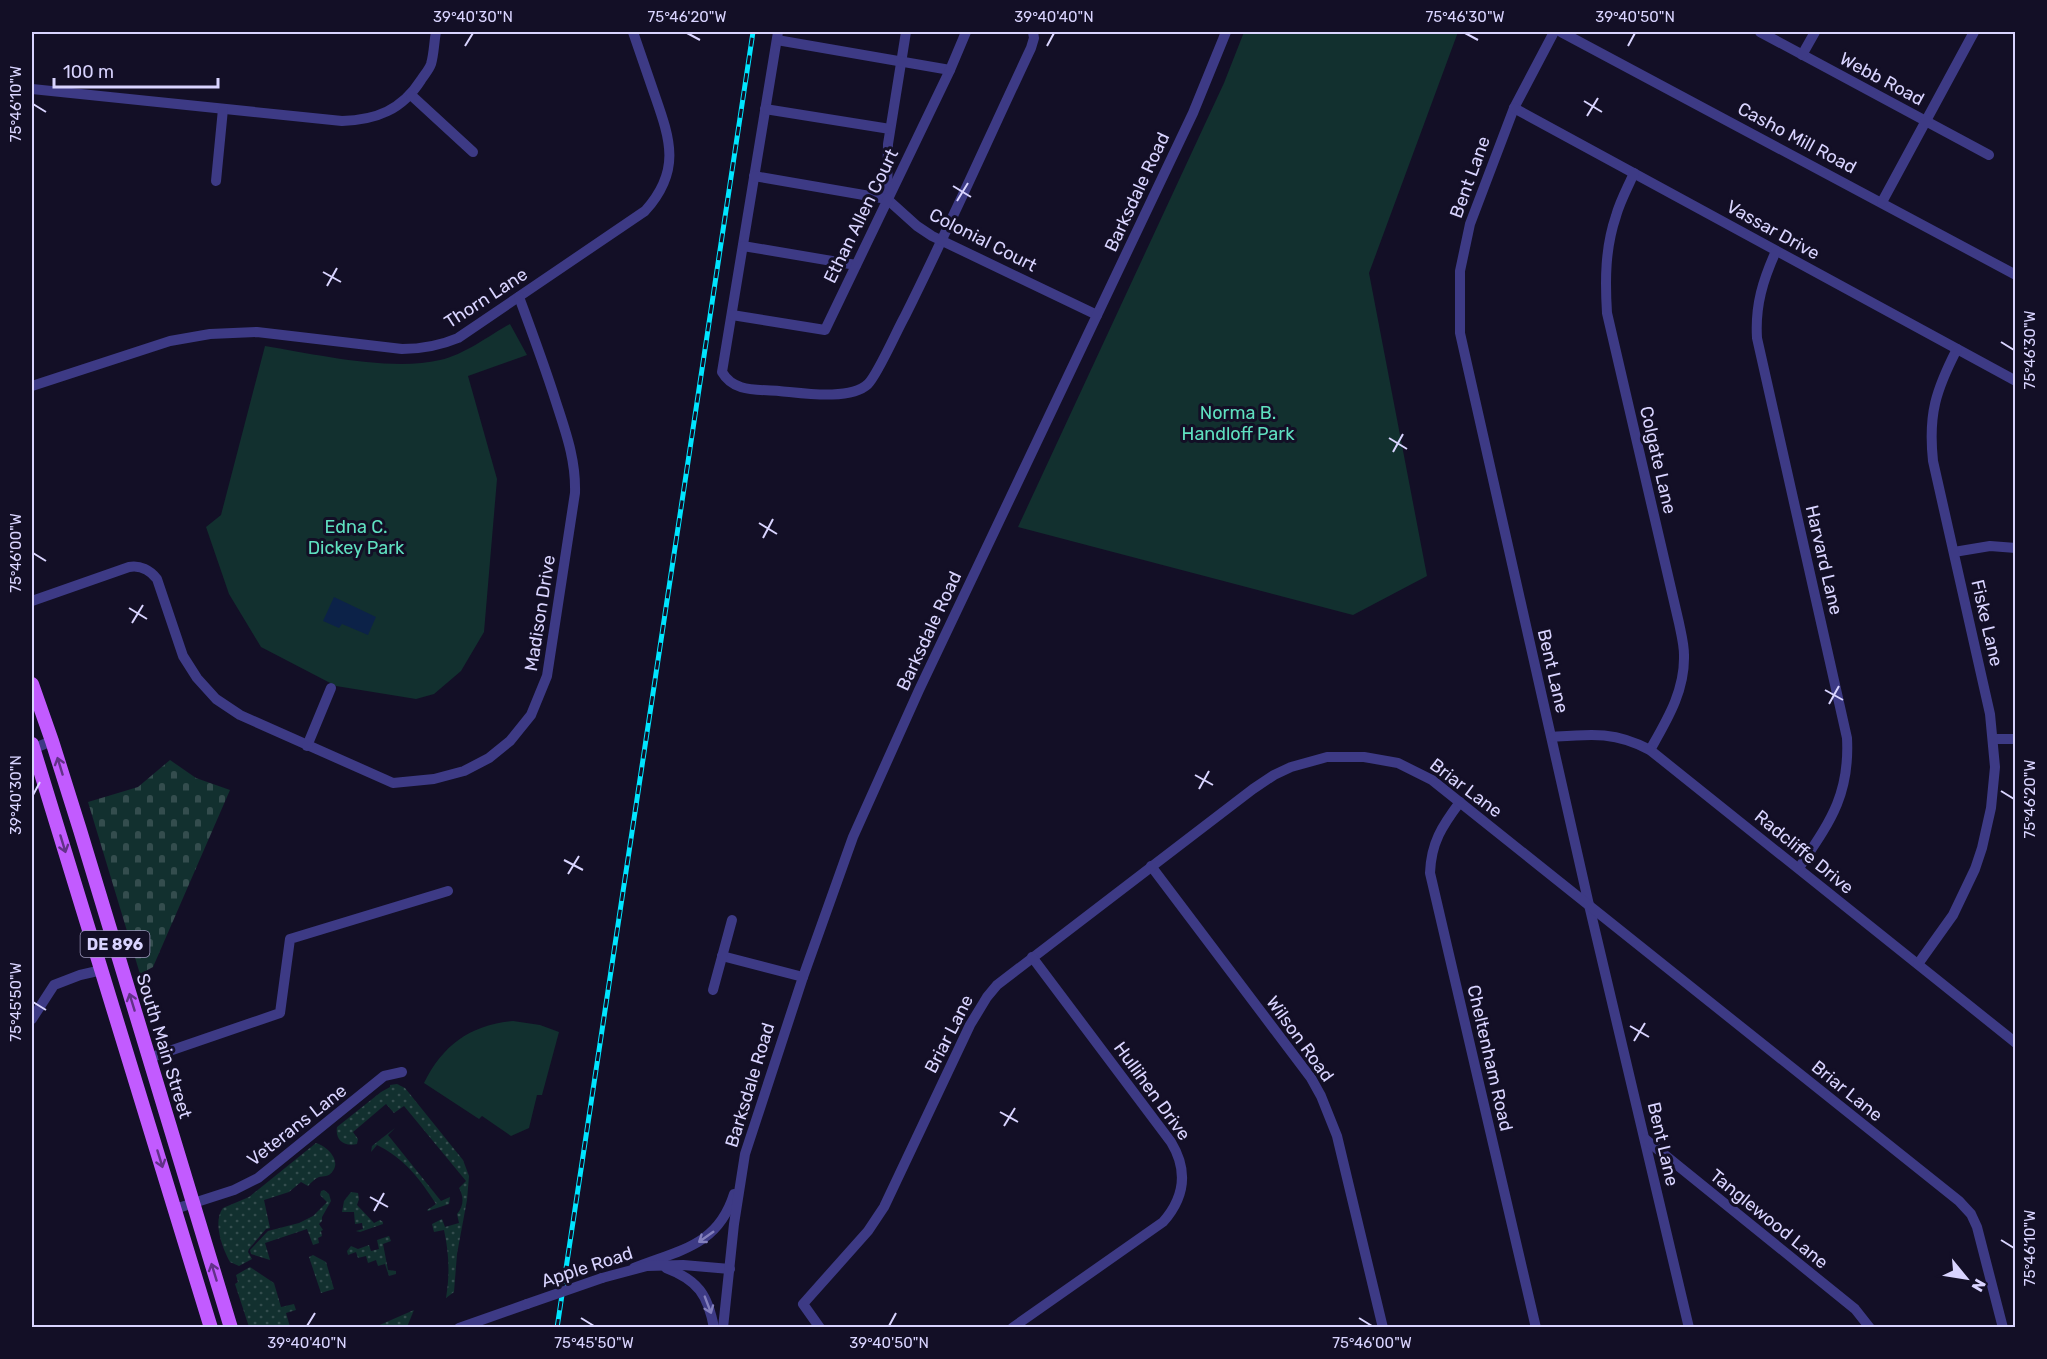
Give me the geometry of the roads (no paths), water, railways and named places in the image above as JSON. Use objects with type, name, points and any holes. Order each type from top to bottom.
[{"type":"main road","name":"DE 896","points":[[32,684],[52,741]]},
{"type":"main road","name":"South Main Street","points":[[52,741],[231,1328]]},
{"type":"main road","name":"South Main Street","points":[[32,747],[211,1328]]},
{"type":"main road","points":[[32,781],[46,788]]},
{"type":"main road","points":[[124,1043],[149,1058]]},
{"type":"main road","points":[[133,1070],[156,1082]]},
{"type":"street","points":[[32,89],[358,121],[389,111],[411,94],[431,64],[436,32]]},
{"type":"street","name":"Thorn Lane","points":[[32,386],[170,341],[210,334],[257,332],[423,349],[459,338],[645,211],[655,200],[669,170],[669,138],[633,32]]},
{"type":"street","points":[[754,177],[887,200],[890,129],[906,32]]},
{"type":"street","name":"Ethan Allen Court","points":[[732,315],[825,330],[966,32]]},
{"type":"street","points":[[950,70],[777,36],[722,372],[728,382],[744,388],[825,395],[855,391],[868,384],[884,357],[941,240],[1031,48],[1033,32]]},
{"type":"street","name":"Barksdale Road","points":[[723,1328],[742,1168],[759,1109],[840,870],[883,767],[1203,93],[1226,32]]},
{"type":"street","name":"Bent Lane","points":[[1554,32],[1514,108],[1465,241],[1460,270],[1459,322],[1468,374],[1589,905],[1689,1328]]},
{"type":"street","name":"Casho Mill Road","points":[[1562,32],[2016,275]]},
{"type":"street","name":"Webb Road","points":[[1760,32],[1989,155]]},
{"type":"street","points":[[1802,54],[1815,32]]},
{"type":"street","points":[[1882,202],[1974,32]]},
{"type":"street","points":[[411,94],[473,152]]},
{"type":"street","name":"Vassar Drive","points":[[1514,108],[2016,381]]},
{"type":"street","points":[[216,181],[223,109]]},
{"type":"street","points":[[765,110],[890,129]]},
{"type":"street","name":"Colgate Lane","points":[[1634,173],[1615,217],[1608,251],[1605,277],[1607,314],[1679,622],[1684,655],[1681,689],[1669,717],[1650,750]]},
{"type":"street","name":"Colonial Court","points":[[887,200],[917,226],[941,240],[1097,315]]},
{"type":"street","points":[[743,246],[856,265]]},
{"type":"street","name":"Harvard Lane","points":[[1776,250],[1760,289],[1756,319],[1757,338],[1847,738],[1848,753],[1847,770],[1839,802],[1831,820],[1799,868]]},
{"type":"street","name":"Madison Drive","points":[[32,601],[129,567],[140,567],[153,573],[157,579],[183,656],[197,678],[216,699],[240,715],[393,783],[434,779],[464,771],[489,758],[510,741],[531,715],[547,676],[575,493],[576,472],[572,452],[519,297]]},
{"type":"street","name":"Fiske Lane","points":[[1918,964],[1957,908],[1982,848],[1992,808],[1994,788],[1994,739],[1990,714],[1933,460],[1931,441],[1933,410],[1937,393],[1957,349]]},
{"type":"street","points":[[1954,552],[1990,546],[2016,548]]},
{"type":"street","points":[[307,746],[331,688]]},
{"type":"street","name":"Radcliffe Drive","points":[[1552,737],[1608,735],[1636,743],[1650,750],[2016,1043]]},
{"type":"street","points":[[1994,739],[2016,739]]},
{"type":"street","points":[[32,747],[52,741]]},
{"type":"street","name":"Briar Lane","points":[[820,1328],[804,1304],[868,1231],[884,1207],[979,1009],[997,985],[1260,784],[1274,775],[1308,761],[1347,756],[1398,763],[1432,780],[1959,1201],[1971,1214],[1977,1227],[2003,1328]]},
{"type":"street","name":"Cheltenham Road","points":[[1460,802],[1435,840],[1430,856],[1430,873],[1536,1328]]},
{"type":"street","name":"Wilson Road","points":[[1151,866],[1311,1078],[1321,1096],[1337,1136],[1383,1328]]},
{"type":"street","points":[[149,1058],[280,1013],[290,939],[448,891]]},
{"type":"street","points":[[713,990],[732,920]]},
{"type":"street","points":[[722,956],[803,977]]},
{"type":"street","name":"Hullihen Drive","points":[[1012,1328],[1163,1222],[1172,1212],[1182,1186],[1181,1162],[1171,1142],[1032,957]]},
{"type":"street","points":[[32,1019],[46,994],[54,985],[102,970]]},
{"type":"street","name":"Veterans Lane","points":[[175,1209],[234,1190],[258,1178],[384,1076],[402,1072]]},
{"type":"street","name":"Tanglewood Lane","points":[[1645,1139],[1855,1309],[1870,1328]]},
{"type":"street","points":[[634,1268],[705,1239],[726,1216],[742,1168]]},
{"type":"street","points":[[660,1265],[695,1283],[711,1308],[714,1328]]},
{"type":"street","name":"Apple Road","points":[[459,1328],[634,1268],[660,1265],[730,1269]]},
{"type":"water","points":[[334,597],[376,617],[368,635],[342,624],[339,628],[323,621]]},
{"type":"railway","points":[[557,1328],[753,32]]},
{"type":"park label","name":"Norma B. Handloff Park","points":[[1238,423]]},
{"type":"park label","name":"Edna C. Dickey Park","points":[[356,537]]}]
